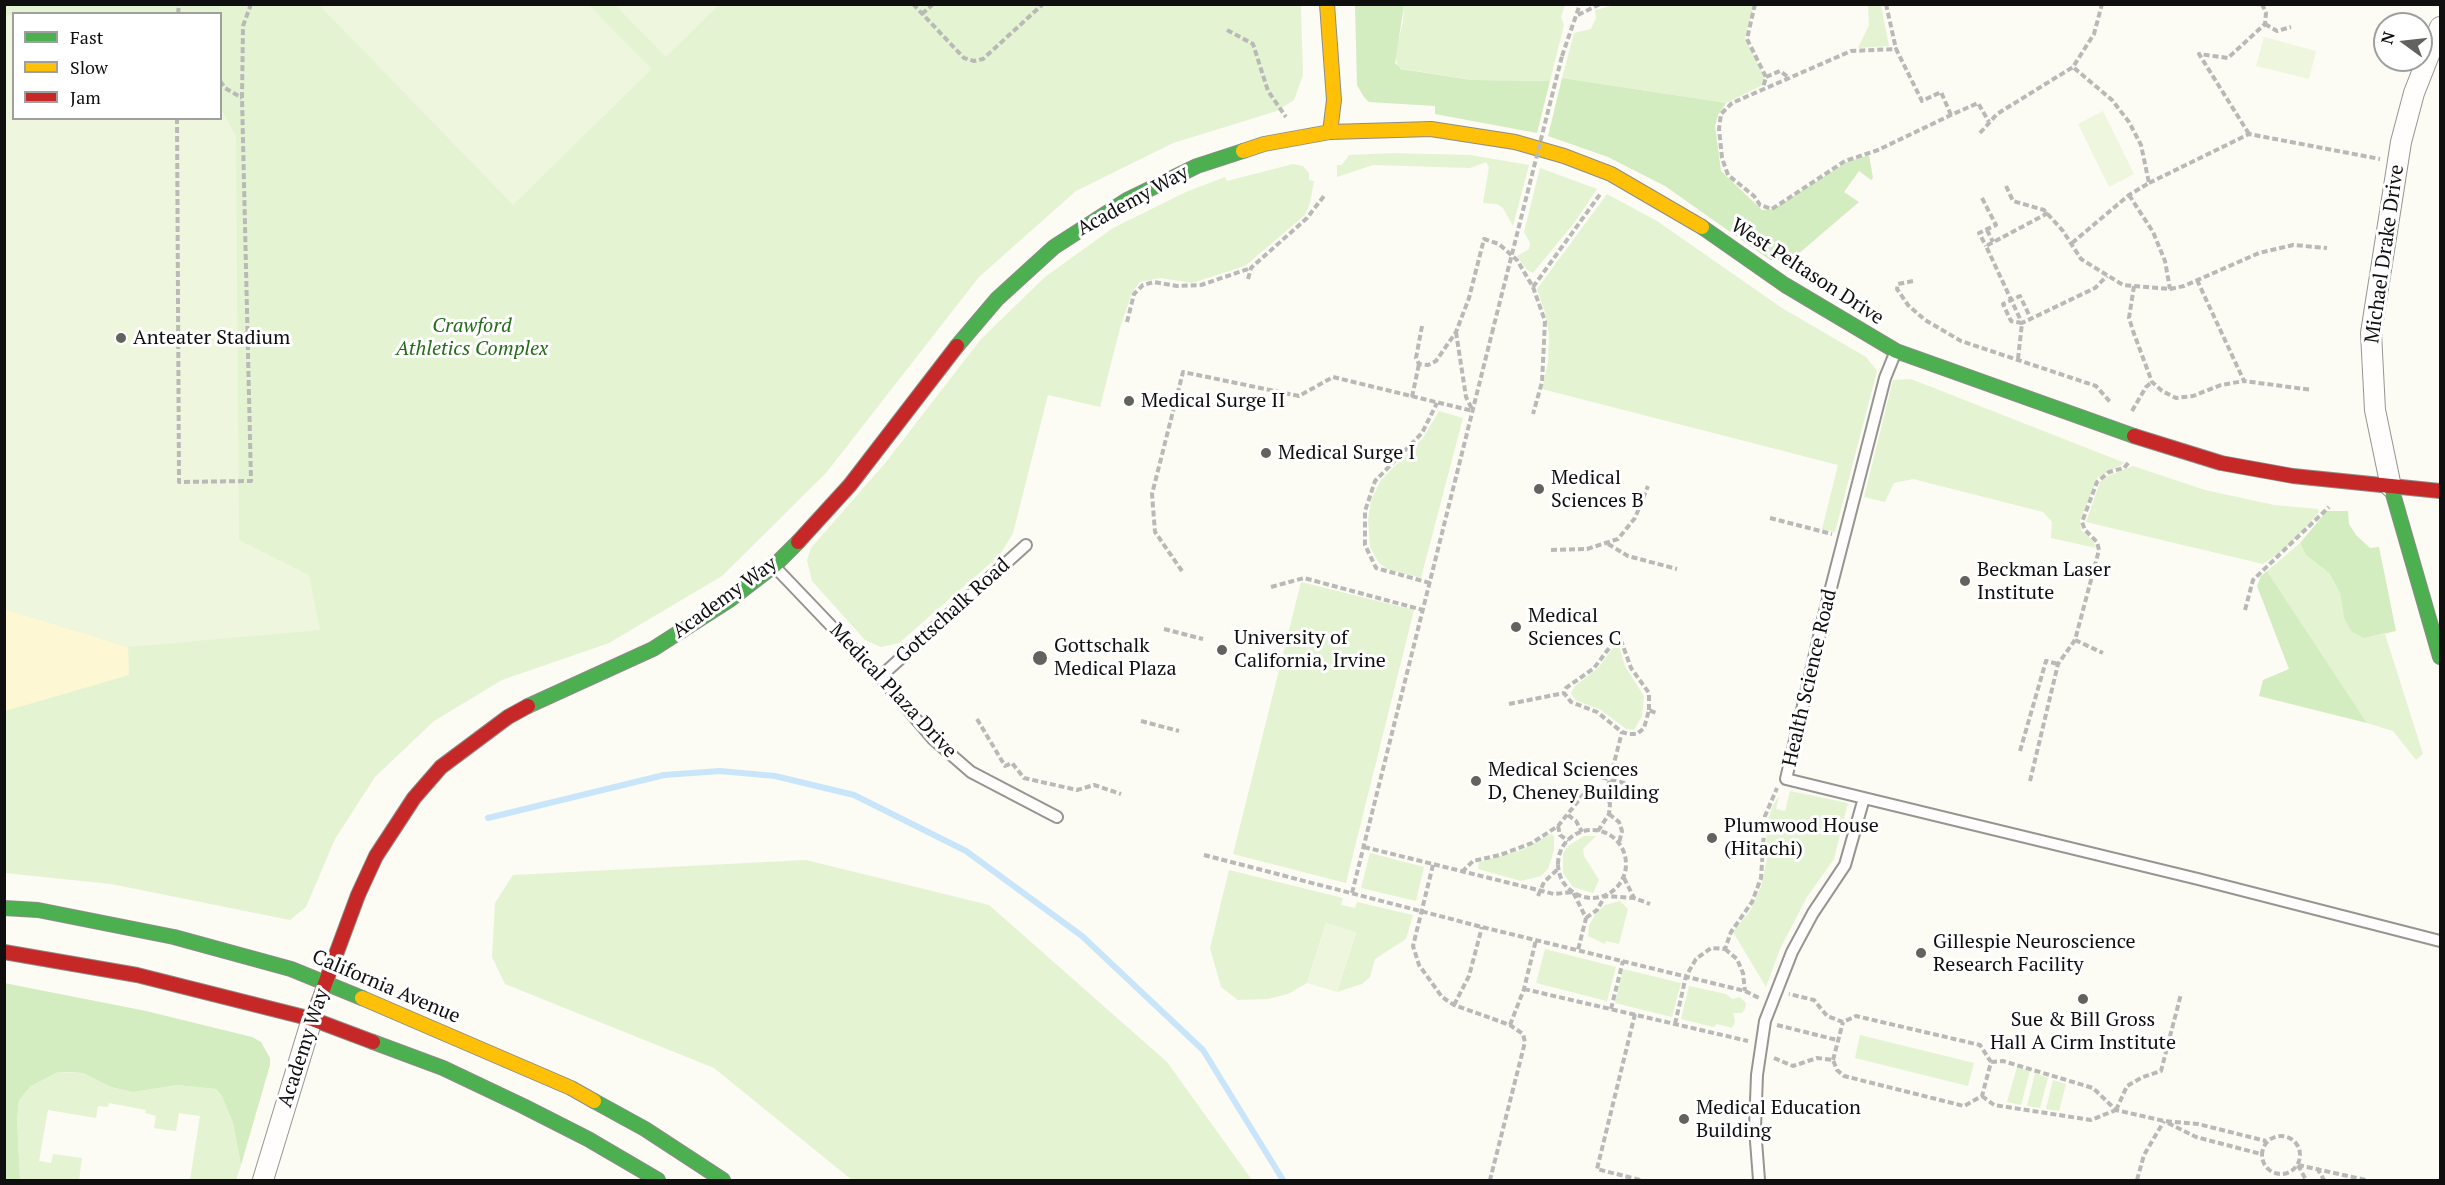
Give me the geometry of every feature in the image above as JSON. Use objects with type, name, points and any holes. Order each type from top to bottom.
[{"type":"street","points":[[1327,4],[1334,100],[1330,132]]},
{"type":"street","name":"Michael Drake Drive","points":[[2440,27],[2414,93],[2401,142],[2371,333],[2375,410],[2391,487],[2440,657]]},
{"type":"street","name":"West Peltason Drive","points":[[1330,132],[1431,129],[1474,134],[1554,153],[1611,174],[1683,214],[1785,285],[1896,351],[1986,386],[2221,463],[2293,476],[2440,490]]},
{"type":"street","name":"Academy Way","points":[[263,1180],[312,1019],[358,895],[376,856],[414,798],[441,767],[508,717],[546,696],[653,649],[731,598],[774,566],[850,485],[935,374],[997,299],[1054,247],[1116,206],[1197,166],[1263,144],[1330,132]]},
{"type":"street","name":"California Avenue","points":[[4,908],[38,910],[174,937],[291,969],[326,982],[571,1088],[645,1129],[723,1180]]},
{"type":"street","points":[[4,952],[157,980],[312,1019],[443,1068],[588,1139],[658,1180]]},
{"type":"lane","name":"Health Science Road","points":[[1896,351],[1885,378],[1786,779],[2198,879],[2440,941]]},
{"type":"lane","name":"Gottschalk Road","points":[[880,676],[1026,545]]},
{"type":"lane","name":"Medical Plaza Drive","points":[[774,566],[880,676],[933,739],[971,772],[1057,817]]},
{"type":"lane","points":[[1759,1180],[1755,1128],[1760,1048],[1765,1022],[1792,952],[1813,913],[1845,865],[1864,798]]},
{"type":"path","points":[[177,120],[178,482],[251,481],[242,98],[243,26],[251,4]]},
{"type":"path","points":[[913,4],[964,58],[974,61],[983,59],[1043,4]]},
{"type":"path","points":[[922,14],[933,4]]},
{"type":"path","points":[[1352,893],[1562,56],[1580,4]]},
{"type":"path","points":[[1578,15],[1600,4]]},
{"type":"path","points":[[1755,4],[1748,39],[1766,77],[1762,88]]},
{"type":"path","points":[[1886,4],[1896,49],[1922,101],[1941,92],[1952,115]]},
{"type":"path","points":[[1980,133],[1997,114],[2073,67],[2094,34],[2103,4]]},
{"type":"path","points":[[2249,134],[2199,54],[2228,58],[2265,24],[2266,13],[2262,4]]},
{"type":"path","points":[[2265,24],[2277,31],[2291,27]]},
{"type":"path","points":[[1227,30],[1253,44],[1268,91],[1281,110]]},
{"type":"path","points":[[1896,49],[1851,51],[1732,103],[1721,114],[1719,129],[1722,158],[1728,175],[1754,196],[1760,205],[1772,208],[1845,161],[1878,150],[1978,103],[1989,122]]},
{"type":"path","points":[[2073,67],[2112,100],[2129,122],[2141,145],[2149,183]]},
{"type":"path","points":[[1766,77],[1780,71],[1788,77]]},
{"type":"path","points":[[222,84],[242,98]]},
{"type":"path","points":[[2072,243],[2129,195],[2249,134],[2384,160]]},
{"type":"path","points":[[1533,287],[1590,212],[1611,174]]},
{"type":"path","points":[[2006,186],[2013,201],[2038,207],[2048,213],[2072,243],[2081,260],[2123,285],[2169,290],[2259,253],[2293,246],[2327,248]]},
{"type":"path","points":[[2129,195],[2153,232],[2161,251],[2169,290]]},
{"type":"path","points":[[1127,322],[1134,294],[1143,285],[1154,282],[1177,286],[1201,285],[1251,268],[1307,218],[1324,196]]},
{"type":"path","points":[[1982,198],[1996,225],[1979,233],[2022,323],[2018,359]]},
{"type":"path","points":[[1986,246],[2048,213]]},
{"type":"path","points":[[1987,230],[1994,242]]},
{"type":"path","points":[[1419,364],[1428,365],[1436,361],[1456,332],[1469,298],[1484,239],[1499,244],[1517,260],[1533,287],[1545,321],[1546,351],[1542,382],[1533,414]]},
{"type":"path","points":[[1248,279],[1251,268]]},
{"type":"path","points":[[2031,319],[2020,296],[2003,304],[2011,321],[2022,323],[2031,319],[2095,288],[2107,276]]},
{"type":"path","points":[[2197,280],[2244,381]]},
{"type":"path","points":[[1913,281],[1898,284],[1897,289],[1908,305],[1925,320],[1961,341],[2096,386],[2111,402],[2119,405]]},
{"type":"path","points":[[2134,286],[2130,318],[2137,348],[2152,382],[2162,391],[2176,398],[2193,396],[2221,385],[2244,381],[2312,390]]},
{"type":"path","points":[[1412,397],[1419,364],[1416,358],[1422,326]]},
{"type":"path","points":[[1456,332],[1466,397],[1473,411]]},
{"type":"path","points":[[1182,571],[1155,532],[1152,494],[1183,372],[1299,396],[1333,377],[1473,411]]},
{"type":"path","points":[[2126,408],[2134,412],[2146,387],[2152,382]]},
{"type":"path","points":[[1430,583],[1376,568],[1365,545],[1365,511],[1375,481],[1422,433],[1437,403]]},
{"type":"path","points":[[2030,781],[2058,664],[2075,640],[2099,550],[2097,542],[2085,530],[2082,522],[2097,482],[2109,472],[2124,468],[2129,462]]},
{"type":"path","points":[[1551,550],[1587,549],[1618,539],[1635,518],[1648,486]]},
{"type":"path","points":[[2245,610],[2253,580],[2329,507]]},
{"type":"path","points":[[1770,518],[1845,538]]},
{"type":"path","points":[[1607,544],[1628,556],[1677,569]]},
{"type":"path","points":[[1271,587],[1304,578],[1423,610]]},
{"type":"path","points":[[1164,629],[1203,639]]},
{"type":"path","points":[[2075,640],[2103,653]]},
{"type":"path","points":[[1612,643],[1622,643],[1630,668],[1649,693],[1649,710],[1644,728],[1637,734],[1622,732],[1597,712],[1571,702],[1564,693],[1566,688],[1593,668],[1612,643]]},
{"type":"path","points":[[2020,751],[2046,661],[2058,664]]},
{"type":"path","points":[[1509,704],[1564,693]]},
{"type":"path","points":[[1649,710],[1656,713]]},
{"type":"path","points":[[977,719],[1005,766],[1012,763],[1024,778],[1077,790],[1094,785],[1121,794]]},
{"type":"path","points":[[1140,721],[1179,731]]},
{"type":"path","points":[[1598,831],[1609,813],[1610,804],[1606,794],[1622,732]]},
{"type":"path","points":[[1593,775],[1628,784]]},
{"type":"path","points":[[1725,949],[1731,932],[1752,903],[1761,878],[1764,816],[1773,792],[1786,779]]},
{"type":"path","points":[[1462,872],[1473,861],[1518,850],[1558,826],[1583,795],[1594,791],[1606,794]]},
{"type":"path","points":[[1578,950],[1586,918],[1597,910],[1605,896],[1613,891],[1623,877],[1626,860],[1619,843],[1622,831],[1619,822],[1609,813]]},
{"type":"path","points":[[1568,815],[1576,821],[1582,832]]},
{"type":"path","points":[[1558,826],[1560,835],[1568,841]]},
{"type":"path","points":[[1586,918],[1573,892],[1561,878],[1558,868],[1559,858],[1568,841],[1582,832],[1598,831],[1619,843]]},
{"type":"path","points":[[1364,847],[1554,894],[1573,892],[1594,898],[1605,896],[1634,898],[1650,904]]},
{"type":"path","points":[[1204,855],[1482,927],[1745,991],[1770,1005]]},
{"type":"path","points":[[1433,865],[1413,946],[1414,955],[1442,997],[1454,1005],[1510,1025],[1523,1034],[1525,1042],[1490,1180]]},
{"type":"path","points":[[1538,896],[1539,890],[1550,874],[1558,868]]},
{"type":"path","points":[[1623,877],[1634,898]]},
{"type":"path","points":[[1454,1005],[1469,976],[1482,927]]},
{"type":"path","points":[[1510,1025],[1524,989],[1536,940]]},
{"type":"path","points":[[1675,1024],[1686,976],[1696,959],[1711,948],[1725,949],[1737,959],[1743,973],[1745,991]]},
{"type":"path","points":[[1611,1009],[1623,961]]},
{"type":"path","points":[[1524,989],[1746,1040],[1783,1064],[1793,1066],[1817,1058],[1833,1060]]},
{"type":"path","points":[[1982,1096],[1994,1105],[2091,1120],[2116,1110],[2127,1086],[2161,1071],[2181,994]]},
{"type":"path","points":[[1798,995],[1815,1000],[1827,1016],[1843,1022]]},
{"type":"path","points":[[1635,1014],[1597,1169],[1640,1180]]},
{"type":"path","points":[[1856,1016],[1980,1045],[1991,1062],[1982,1096],[1965,1106],[1844,1076],[1837,1070],[1833,1060],[1836,1040],[1843,1022],[1856,1016]]},
{"type":"path","points":[[1765,1022],[1836,1040]]},
{"type":"path","points":[[1991,1062],[2003,1061],[2093,1088],[2116,1110],[2164,1121],[2198,1124],[2266,1141]]},
{"type":"path","points":[[2164,1121],[2196,1137],[2261,1154]]},
{"type":"path","points":[[2137,1180],[2144,1155],[2164,1121]]},
{"type":"path","points":[[2275,1136],[2295,1141],[2301,1154],[2298,1165],[2289,1173],[2274,1173],[2264,1162],[2261,1154],[2266,1141],[2275,1136]]},
{"type":"path","points":[[2298,1165],[2317,1167],[2366,1180]]},
{"type":"path","points":[[2298,1165],[2307,1180]]},
{"type":"path","points":[[2317,1167],[2324,1180]]},
{"type":"green space","points":[[1619,4],[1754,5],[1745,38],[1764,76],[1763,85],[1726,103],[1562,78],[1574,33],[1591,29],[1596,18],[1595,10]]},
{"type":"green space","name":"Crawford Athletics Complex","points":[[4,5],[1301,5],[1303,75],[1294,100],[1277,111],[1173,143],[1076,191],[979,277],[826,473],[722,576],[609,643],[502,680],[434,721],[375,777],[335,839],[306,907],[290,920],[111,884],[5,873]]},
{"type":"green space","points":[[319,5],[589,5],[652,69],[513,205]]},
{"type":"green space","points":[[615,5],[719,5],[666,57]]},
{"type":"green space","points":[[1355,5],[1404,5],[1395,63],[1401,69],[1471,80],[1550,81],[1537,133],[1435,114],[1435,106],[1369,102],[1357,85]]},
{"type":"green space","points":[[1404,5],[1565,5],[1561,17],[1564,25],[1550,81],[1471,80],[1398,68],[1395,56]]},
{"type":"green space","points":[[1868,5],[1881,5],[1889,46],[1858,48],[1869,25]]},
{"type":"green space","name":"Anteater Stadium","points":[[4,15],[12,15],[12,120],[222,120],[222,111],[236,136],[239,540],[309,575],[320,630],[128,647],[5,609]]},
{"type":"green space","points":[[2264,37],[2316,51],[2309,79],[2256,66]]},
{"type":"green space","points":[[1562,78],[1726,103],[1718,115],[1715,126],[1721,171],[1762,210],[1773,209],[1847,162],[1869,155],[1873,178],[1871,180],[1859,171],[1844,192],[1859,202],[1790,261],[1770,260],[1665,186],[1608,157],[1548,136]]},
{"type":"green space","points":[[2103,111],[2134,174],[2109,187],[2078,124]]},
{"type":"green space","points":[[1394,153],[1470,155],[1529,165],[1513,226],[1503,208],[1497,204],[1483,203],[1489,167],[1486,162],[1470,168],[1373,165],[1337,177],[1337,165],[1342,165],[1349,155]]},
{"type":"green space","points":[[1293,164],[1303,166],[1309,173],[1309,180],[1314,181],[1305,215],[1245,266],[1192,283],[1160,278],[1140,282],[1132,293],[1120,328],[1100,407],[1048,395],[1013,533],[1000,555],[899,643],[881,647],[865,640],[812,581],[807,560],[811,548],[886,462],[981,339],[1045,277],[1113,228],[1186,192],[1225,177],[1227,181]]},
{"type":"green space","points":[[1540,168],[1597,189],[1574,223],[1533,273],[1527,270],[1517,256],[1529,249],[1530,243],[1524,232]]},
{"type":"green space","points":[[1607,194],[1657,221],[1782,308],[1866,357],[1877,371],[1835,532],[1822,529],[1838,465],[1542,389],[1548,362],[1549,335],[1545,312],[1537,289]]},
{"type":"green space","points":[[1911,379],[2125,463],[2098,477],[2080,520],[2081,530],[2093,541],[2096,548],[2051,538],[2052,522],[2043,512],[1913,479],[1894,483],[1885,502],[1864,497],[1893,380]]},
{"type":"green space","points":[[1439,411],[1463,418],[1421,578],[1387,569],[1379,563],[1370,547],[1368,520],[1371,500],[1381,480],[1423,438]]},
{"type":"green space","points":[[2133,466],[2205,490],[2274,505],[2318,509],[2319,512],[2290,545],[2263,564],[2086,522],[2100,482],[2108,476]]},
{"type":"green space","points":[[2327,511],[2348,511],[2349,524],[2356,535],[2370,548],[2379,547],[2396,631],[2364,638],[2352,632],[2344,618],[2340,593],[2329,573],[2306,555],[2300,543]]},
{"type":"green space","points":[[2300,543],[2306,555],[2329,573],[2340,593],[2344,618],[2364,638],[2385,634],[2423,754],[2416,760],[2393,731],[2367,723],[2267,571]]},
{"type":"green space","points":[[2267,571],[2367,723],[2259,696],[2263,680],[2289,669],[2257,586],[2261,576]]},
{"type":"green space","points":[[1301,582],[1414,610],[1346,883],[1233,854]]},
{"type":"green space","points":[[1615,645],[1619,646],[1625,666],[1644,696],[1642,716],[1634,730],[1626,729],[1601,710],[1575,700],[1571,693],[1575,686],[1598,668]]},
{"type":"green space","points":[[1790,791],[1848,803],[1834,859],[1807,897],[1780,949],[1766,987],[1733,932],[1750,911],[1761,887],[1767,858],[1766,828],[1772,807],[1779,796],[1776,809],[1785,811]]},
{"type":"green space","points":[[1551,834],[1554,836],[1554,850],[1548,869],[1541,876],[1521,881],[1478,869],[1479,862],[1522,850]]},
{"type":"green space","points":[[1584,836],[1596,836],[1583,849],[1584,856],[1599,880],[1593,893],[1573,887],[1563,873],[1563,854],[1568,846]]},
{"type":"green space","points":[[1370,853],[1424,867],[1416,901],[1361,888]]},
{"type":"green space","points":[[806,860],[989,905],[1167,1062],[1252,1180],[852,1180],[714,1068],[505,984],[492,957],[495,903],[513,875]]},
{"type":"green space","points":[[1229,870],[1343,898],[1341,905],[1355,908],[1357,902],[1413,915],[1406,939],[1375,959],[1370,977],[1362,984],[1337,992],[1356,933],[1326,923],[1307,983],[1288,994],[1268,999],[1238,1000],[1221,987],[1210,948]]},
{"type":"green space","points":[[1620,901],[1628,909],[1619,944],[1606,941],[1605,944],[1588,936],[1589,926],[1596,913],[1605,905]]},
{"type":"green space","points":[[1326,923],[1356,932],[1337,992],[1307,983]]},
{"type":"green space","points":[[1545,949],[1616,967],[1607,1001],[1536,983]]},
{"type":"green space","points":[[1623,969],[1681,983],[1672,1017],[1615,1003]]},
{"type":"green space","points":[[4,983],[146,1011],[252,1037],[261,1042],[270,1058],[270,1065],[241,1165],[233,1123],[222,1096],[216,1089],[177,1085],[133,1092],[111,1087],[83,1073],[58,1072],[31,1086],[19,1100],[17,1120],[20,1180],[5,1180]]},
{"type":"green space","points":[[1689,986],[1726,994],[1732,999],[1740,997],[1746,1003],[1745,1009],[1742,1013],[1733,1013],[1735,1022],[1732,1028],[1717,1024],[1713,1027],[1681,1019]]},
{"type":"green space","points":[[1860,1035],[1974,1063],[1968,1086],[1855,1058]]},
{"type":"green space","points":[[2017,1067],[2030,1071],[2021,1105],[2007,1102]]},
{"type":"green space","points":[[58,1072],[83,1073],[111,1087],[133,1092],[177,1085],[216,1089],[222,1096],[233,1123],[241,1165],[236,1180],[190,1180],[200,1116],[179,1113],[176,1131],[167,1130],[154,1128],[156,1116],[145,1113],[146,1110],[109,1103],[108,1107],[98,1106],[96,1118],[48,1110],[39,1161],[51,1163],[53,1154],[82,1158],[79,1180],[20,1180],[17,1120],[19,1100],[31,1086]]},
{"type":"green space","points":[[2035,1073],[2048,1078],[2040,1108],[2027,1106]]},
{"type":"green space","points":[[2053,1080],[2066,1084],[2059,1111],[2046,1109]]},
{"type":"sand","points":[[5,609],[128,647],[129,675],[5,711]]},
{"type":"waterway","points":[[488,818],[664,775],[720,771],[775,776],[854,795],[966,851],[1082,936],[1203,1050],[1283,1180]]},
{"type":"traffic: fast","points":[[957,346],[997,299],[1054,247],[1127,200],[1197,166],[1243,151]]},
{"type":"traffic: fast","points":[[1702,227],[1785,285],[1896,351],[2134,436]]},
{"type":"traffic: fast","points":[[2391,487],[2440,657]]},
{"type":"traffic: fast","points":[[528,706],[653,649],[731,599],[774,566],[798,542]]},
{"type":"traffic: fast","points":[[4,908],[38,910],[174,937],[291,969],[362,998]]},
{"type":"traffic: fast","points":[[373,1042],[443,1068],[523,1106],[588,1139],[658,1180]]},
{"type":"traffic: fast","points":[[594,1101],[645,1129],[723,1180]]},
{"type":"traffic: slow","points":[[1327,4],[1334,100],[1330,132]]},
{"type":"traffic: slow","points":[[1243,151],[1264,144],[1330,132],[1431,129],[1515,142],[1564,156],[1611,174],[1702,227]]},
{"type":"traffic: slow","points":[[362,998],[571,1088],[594,1101]]},
{"type":"traffic: jam","points":[[798,542],[850,485],[957,346]]},
{"type":"traffic: jam","points":[[2134,436],[2221,463],[2293,476],[2440,491]]},
{"type":"traffic: jam","points":[[312,1019],[358,895],[376,856],[414,798],[441,767],[508,717],[528,706]]},
{"type":"traffic: jam","points":[[4,952],[137,975],[312,1019],[373,1042]]},
{"type":"place","name":"Anteater Stadium","points":[[121,338]]},
{"type":"place","name":"Medical Surge II","points":[[1129,401]]},
{"type":"place","name":"Medical Surge I","points":[[1266,453]]},
{"type":"place","name":"Medical Sciences B","points":[[1539,489]]},
{"type":"place","name":"Beckman Laser Institute","points":[[1965,581]]},
{"type":"place","name":"Medical Sciences C","points":[[1516,627]]},
{"type":"place","name":"University of California, Irvine","points":[[1222,650]]},
{"type":"place","name":"Gottschalk Medical Plaza","points":[[1040,658]]},
{"type":"place","name":"Medical Sciences D, Cheney Building","points":[[1476,781]]},
{"type":"place","name":"Plumwood House (Hitachi)","points":[[1712,838]]},
{"type":"place","name":"Gillespie Neuroscience Research Facility","points":[[1921,953]]},
{"type":"place","name":"Sue & Bill Gross Hall A Cirm Institute","points":[[2083,999]]},
{"type":"place","name":"Medical Education Building","points":[[1684,1119]]}]
